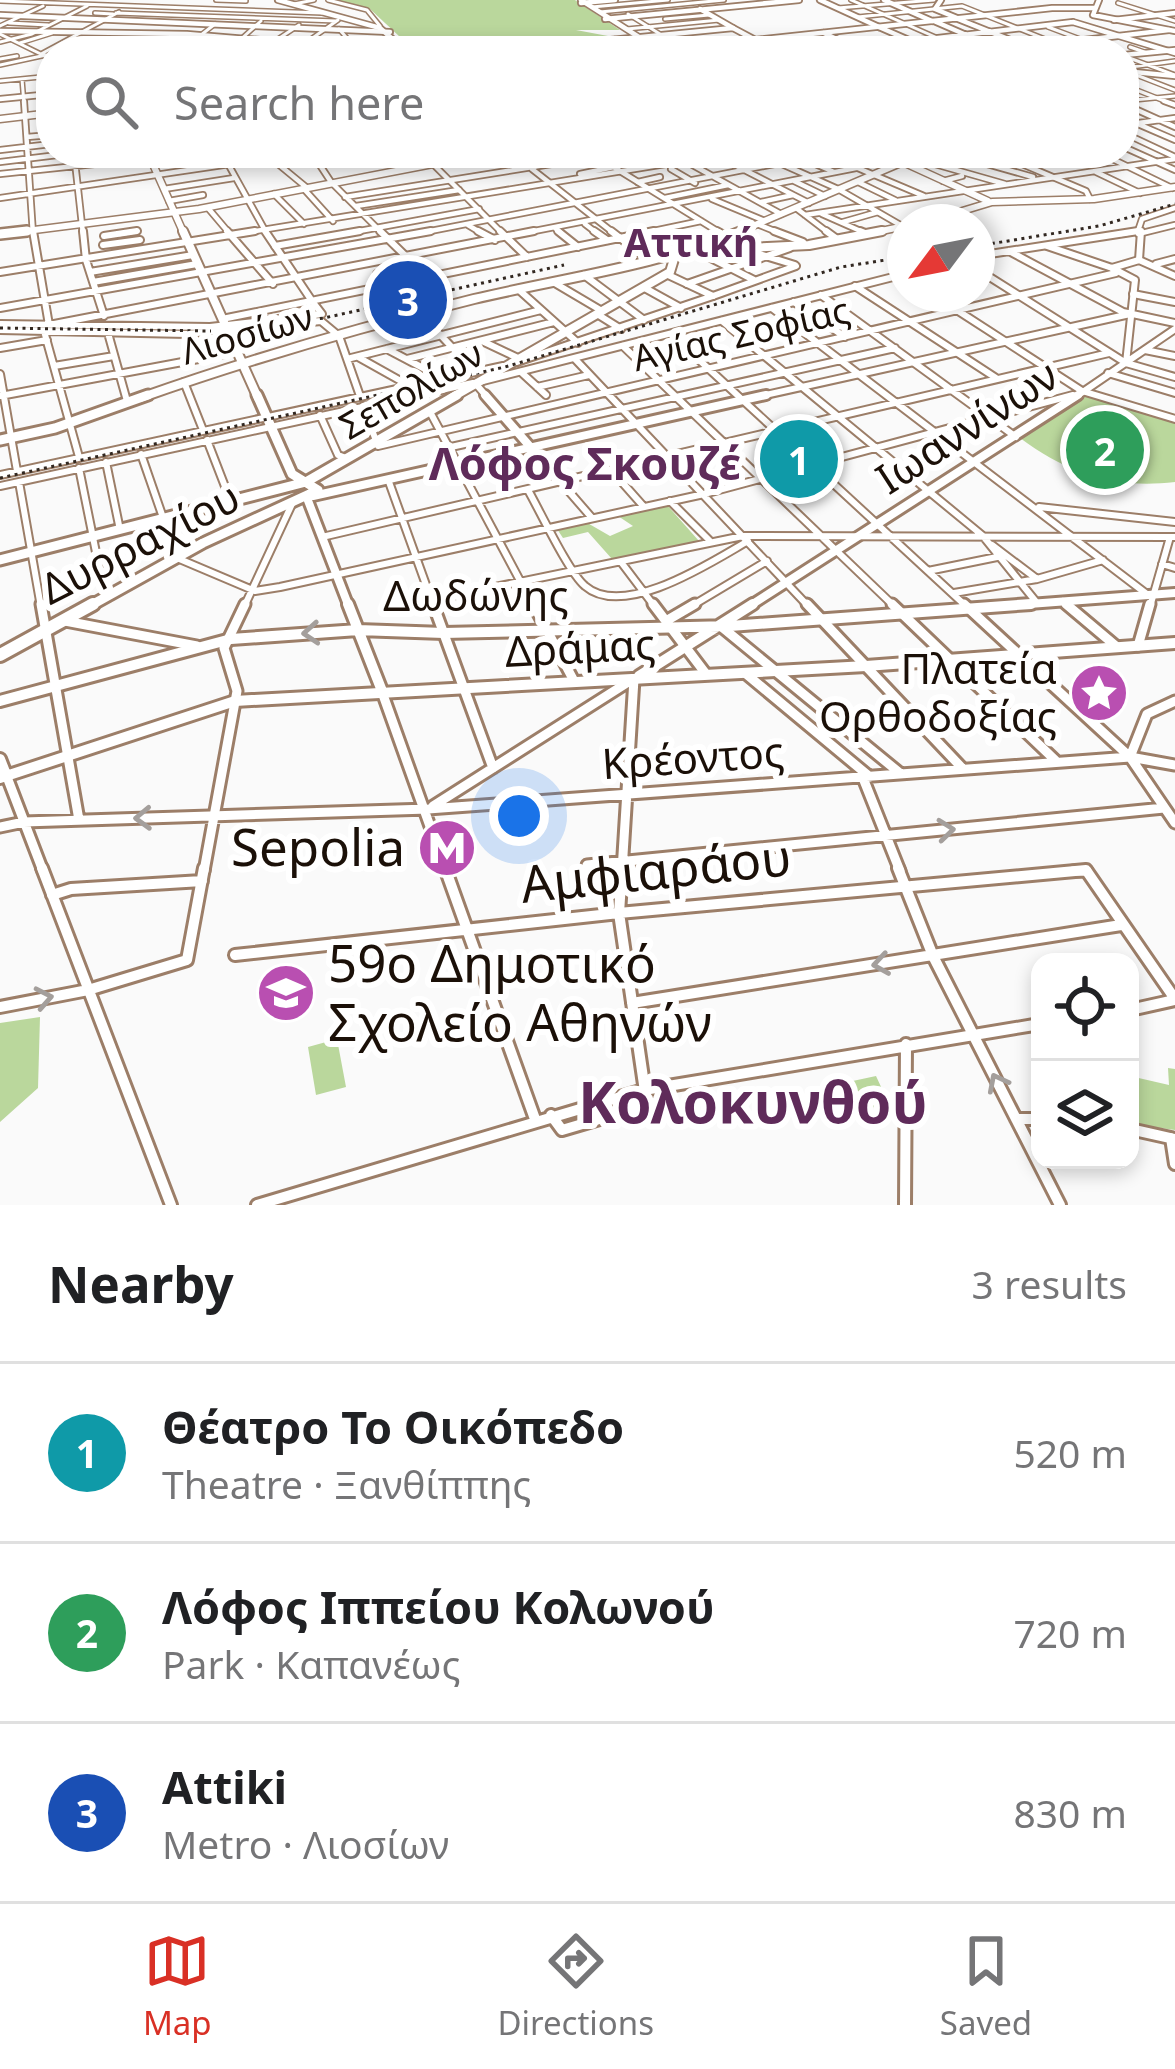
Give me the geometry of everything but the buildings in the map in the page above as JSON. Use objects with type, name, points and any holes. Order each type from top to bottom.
[{"type":"main road","points":[[282,0],[340,18]]},
{"type":"main road","points":[[937,0],[935,9],[999,36]]},
{"type":"main road","points":[[1037,0],[1071,18],[1173,30]]},
{"type":"main road","points":[[887,2],[967,36],[1048,27],[1071,18]]},
{"type":"main road","points":[[583,3],[634,36]]},
{"type":"main road","points":[[583,3],[605,16]]},
{"type":"main road","points":[[298,4],[369,24],[391,36]]},
{"type":"main road","points":[[808,36],[1095,6],[1108,24],[1126,35]]},
{"type":"main road","points":[[786,36],[879,27],[899,36]]},
{"type":"main road","points":[[662,35],[734,28],[749,36]]},
{"type":"main road","points":[[619,36],[625,30]]},
{"type":"main road","points":[[1139,40],[1173,54]]},
{"type":"main road","points":[[1139,73],[1175,75]]},
{"type":"main road","points":[[0,119],[36,115]]},
{"type":"main road","points":[[155,168],[293,476],[317,487],[310,497]]},
{"type":"main road","points":[[0,234],[208,208],[400,168]]},
{"type":"main road","name":"Λιοσίων","points":[[6,439],[70,423],[239,357],[518,289],[702,251],[893,168]]},
{"type":"main road","points":[[912,168],[988,201]]},
{"type":"main road","points":[[976,204],[1172,186]]},
{"type":"main road","points":[[981,204],[988,201]]},
{"type":"main road","points":[[729,240],[785,247],[887,229]]},
{"type":"main road","points":[[729,240],[800,244]]},
{"type":"main road","name":"Λιοσίων","points":[[661,260],[729,240]]},
{"type":"main road","points":[[661,260],[666,273]]},
{"type":"main road","points":[[661,260],[666,273]]},
{"type":"main road","name":"Σεπολίων","points":[[0,560],[306,482],[377,443],[475,377],[516,362],[666,273]]},
{"type":"main road","name":"Δυρραχίου","points":[[0,655],[177,558],[310,497]]},
{"type":"street","points":[[63,3],[72,0]]},
{"type":"street","points":[[0,42],[36,32],[99,0]]},
{"type":"street","points":[[107,5],[120,0]]},
{"type":"street","points":[[74,36],[141,0]]},
{"type":"street","points":[[180,8],[192,0]]},
{"type":"street","points":[[166,34],[216,0],[248,1]]},
{"type":"street","points":[[244,36],[282,0]]},
{"type":"street","points":[[298,4],[316,0]]},
{"type":"street","points":[[328,0],[367,10],[385,30]]},
{"type":"street","points":[[583,3],[615,0]]},
{"type":"street","points":[[583,3],[668,0]]},
{"type":"street","points":[[605,16],[686,2],[722,0],[732,6]]},
{"type":"street","points":[[605,16],[799,0]]},
{"type":"street","points":[[821,0],[831,0]]},
{"type":"street","points":[[821,0],[879,27]]},
{"type":"street","points":[[851,0],[933,36]]},
{"type":"street","points":[[838,8],[937,0]]},
{"type":"street","points":[[1,1],[321,12]]},
{"type":"street","points":[[0,15],[29,1]]},
{"type":"street","points":[[235,10],[248,1]]},
{"type":"street","points":[[635,1],[692,36]]},
{"type":"street","points":[[1,28],[52,2]]},
{"type":"street","points":[[686,2],[734,28]]},
{"type":"street","points":[[1118,3],[1175,21]]},
{"type":"street","points":[[858,17],[962,6],[1036,36]]},
{"type":"street","points":[[95,13],[306,20],[367,10]]},
{"type":"street","points":[[622,10],[662,35]]},
{"type":"street","points":[[282,36],[321,12]]},
{"type":"street","points":[[1108,24],[1175,13]]},
{"type":"street","points":[[0,15],[385,30]]},
{"type":"street","points":[[664,19],[709,15]]},
{"type":"street","points":[[316,36],[340,18]]},
{"type":"street","points":[[625,30],[719,20]]},
{"type":"street","points":[[697,22],[712,30]]},
{"type":"street","points":[[187,34],[200,23]]},
{"type":"street","points":[[205,36],[215,24]]},
{"type":"street","points":[[1,28],[50,25]]},
{"type":"street","points":[[1048,27],[1072,36]]},
{"type":"street","points":[[1,28],[195,36]]},
{"type":"street","points":[[1,28],[12,40],[36,50]]},
{"type":"street","points":[[339,29],[345,36]]},
{"type":"street","points":[[1117,36],[1173,30]]},
{"type":"street","points":[[42,36],[52,33]]},
{"type":"street","points":[[824,33],[830,36]]},
{"type":"street","points":[[19,43],[36,38]]},
{"type":"street","points":[[28,47],[36,45]]},
{"type":"street","points":[[1139,50],[1147,53]]},
{"type":"street","points":[[1139,54],[1173,54]]},
{"type":"street","points":[[1139,68],[1173,54]]},
{"type":"street","points":[[2,64],[36,56]]},
{"type":"street","points":[[1139,62],[1175,75]]},
{"type":"street","points":[[0,81],[36,78]]},
{"type":"street","points":[[1139,78],[1175,93]]},
{"type":"street","points":[[22,79],[36,268],[54,367],[79,457]]},
{"type":"street","points":[[1139,91],[1175,105]]},
{"type":"street","points":[[1139,101],[1175,93]]},
{"type":"street","points":[[0,99],[36,96]]},
{"type":"street","points":[[1145,113],[1175,105]]},
{"type":"street","points":[[1139,110],[1175,127]]},
{"type":"street","points":[[1139,124],[1175,118]]},
{"type":"street","points":[[1139,125],[1175,140]]},
{"type":"street","points":[[27,137],[36,136]]},
{"type":"street","points":[[1139,136],[1175,158]]},
{"type":"street","points":[[1139,146],[1175,140]]},
{"type":"street","points":[[0,150],[36,145]]},
{"type":"street","points":[[1139,154],[1175,170]]},
{"type":"street","points":[[0,162],[36,157]]},
{"type":"street","points":[[1139,164],[1175,158]]},
{"type":"street","points":[[0,174],[57,168]]},
{"type":"street","points":[[76,168],[86,260],[127,401]]},
{"type":"street","points":[[113,168],[119,183]]},
{"type":"street","points":[[0,198],[211,168]]},
{"type":"street","points":[[229,168],[274,246],[339,336],[377,443]]},
{"type":"street","points":[[282,168],[334,221]]},
{"type":"street","points":[[322,168],[427,277]]},
{"type":"street","points":[[437,168],[527,257]]},
{"type":"street","points":[[345,197],[537,168]]},
{"type":"street","points":[[571,168],[621,196]]},
{"type":"street","points":[[580,174],[609,168]]},
{"type":"street","points":[[481,340],[516,362],[796,266],[729,240],[616,168]]},
{"type":"street","points":[[0,272],[654,168]]},
{"type":"street","points":[[706,190],[674,171],[698,168],[782,214]]},
{"type":"street","points":[[741,168],[809,203]]},
{"type":"street","points":[[0,308],[258,265],[760,168]]},
{"type":"street","points":[[792,168],[887,217]]},
{"type":"street","points":[[827,168],[835,172]]},
{"type":"street","points":[[0,348],[103,314],[856,168],[926,197]]},
{"type":"street","points":[[957,168],[1006,184]]},
{"type":"street","points":[[999,168],[1040,179]]},
{"type":"street","points":[[1032,168],[1090,197]]},
{"type":"street","points":[[805,215],[1114,168]]},
{"type":"street","points":[[1132,168],[1172,186]]},
{"type":"street","points":[[532,169],[620,238],[661,260]]},
{"type":"street","points":[[986,178],[1006,170]]},
{"type":"street","points":[[1095,171],[1136,192]]},
{"type":"street","points":[[503,173],[523,190]]},
{"type":"street","points":[[943,181],[962,176]]},
{"type":"street","points":[[478,177],[497,195]]},
{"type":"street","points":[[638,182],[660,177]]},
{"type":"street","points":[[164,189],[234,178]]},
{"type":"street","points":[[349,178],[371,193]]},
{"type":"street","points":[[794,181],[825,196]]},
{"type":"street","points":[[858,182],[897,201]]},
{"type":"street","points":[[665,198],[728,185]]},
{"type":"street","points":[[355,206],[459,190]]},
{"type":"street","points":[[274,194],[305,225]]},
{"type":"street","points":[[630,194],[655,210]]},
{"type":"street","points":[[169,201],[202,195]]},
{"type":"street","points":[[760,202],[793,195]]},
{"type":"street","points":[[712,199],[800,244]]},
{"type":"street","points":[[208,208],[273,284]]},
{"type":"street","points":[[796,208],[837,239]]},
{"type":"street","points":[[1139,260],[1142,219],[1175,208]]},
{"type":"street","points":[[274,246],[479,209]]},
{"type":"street","points":[[541,209],[563,226]]},
{"type":"street","points":[[841,223],[878,212]]},
{"type":"street","points":[[819,213],[865,233]]},
{"type":"street","points":[[132,218],[144,251]]},
{"type":"street","points":[[225,326],[312,301],[701,220]]},
{"type":"street","points":[[584,223],[607,240]]},
{"type":"street","points":[[467,224],[495,240]]},
{"type":"street","points":[[995,253],[1173,227]]},
{"type":"street","points":[[555,228],[578,247]]},
{"type":"street","points":[[104,236],[137,231]]},
{"type":"street","points":[[103,245],[140,240]]},
{"type":"street","points":[[1046,245],[1135,280],[1126,363]]},
{"type":"street","points":[[687,284],[785,247]]},
{"type":"street","points":[[702,251],[755,281]]},
{"type":"street","points":[[1009,251],[1130,314],[1175,326]]},
{"type":"street","points":[[1114,271],[1139,260],[1156,264],[1175,259]]},
{"type":"street","points":[[90,272],[195,260]]},
{"type":"street","points":[[93,282],[195,260]]},
{"type":"street","points":[[1156,264],[1163,274],[1175,276]]},
{"type":"street","points":[[377,274],[416,266]]},
{"type":"street","name":"Αγίας Σοφίας","points":[[995,301],[1114,271]]},
{"type":"street","points":[[666,273],[713,296]]},
{"type":"street","points":[[584,275],[645,321]]},
{"type":"street","points":[[267,422],[320,416],[443,379],[521,371],[887,279]]},
{"type":"street","points":[[995,281],[1126,363],[1175,377]]},
{"type":"street","points":[[553,282],[622,328]]},
{"type":"street","points":[[855,286],[998,379]]},
{"type":"street","points":[[643,287],[682,308]]},
{"type":"street","points":[[518,289],[578,343]]},
{"type":"street","points":[[1133,294],[1175,302]]},
{"type":"street","points":[[821,295],[1016,437]]},
{"type":"street","points":[[794,302],[846,338]]},
{"type":"street","points":[[772,308],[1150,595]]},
{"type":"street","points":[[347,359],[541,310]]},
{"type":"street","name":"Αγίας Σοφίας","points":[[377,443],[949,312]]},
{"type":"street","points":[[960,312],[1080,393],[1175,419]]},
{"type":"street","points":[[421,314],[592,518]]},
{"type":"street","points":[[536,1119],[428,809],[310,497],[1130,314]]},
{"type":"street","points":[[0,327],[47,332],[225,326],[322,317]]},
{"type":"street","points":[[722,321],[1037,579]]},
{"type":"street","points":[[407,359],[554,322]]},
{"type":"street","points":[[384,323],[414,342]]},
{"type":"street","name":"Ιωαννίνων","points":[[428,809],[1016,437],[1175,326]]},
{"type":"street","points":[[671,334],[1130,757],[1175,823]]},
{"type":"street","points":[[622,346],[1056,761]]},
{"type":"street","points":[[451,447],[895,348]]},
{"type":"street","points":[[387,349],[443,379]]},
{"type":"street","points":[[322,538],[1109,353],[1145,350],[1175,356]]},
{"type":"street","points":[[54,367],[114,356]]},
{"type":"street","points":[[357,356],[409,386]]},
{"type":"street","points":[[2,395],[239,357]]},
{"type":"street","points":[[575,358],[964,770]]},
{"type":"street","points":[[521,371],[546,395]]},
{"type":"street","points":[[0,374],[6,439],[18,476],[79,820]]},
{"type":"street","points":[[1108,374],[1175,393]]},
{"type":"street","points":[[537,387],[591,375]]},
{"type":"street","points":[[0,486],[79,457],[475,377]]},
{"type":"street","points":[[183,381],[231,502]]},
{"type":"street","points":[[141,454],[177,558],[255,591],[704,494],[1080,393]]},
{"type":"street","points":[[429,410],[574,681]]},
{"type":"street","points":[[320,416],[338,455],[346,458]]},
{"type":"street","points":[[0,475],[79,468],[205,435]]},
{"type":"street","points":[[106,462],[120,530]]},
{"type":"street","points":[[79,468],[105,597]]},
{"type":"street","points":[[613,470],[644,507]]},
{"type":"street","points":[[389,482],[493,768]]},
{"type":"street","points":[[528,490],[576,571],[594,592],[644,592],[746,539]]},
{"type":"street","points":[[670,501],[711,542]]},
{"type":"street","points":[[0,1007],[88,990],[185,962],[235,701],[234,674],[224,648],[255,591],[292,504]]},
{"type":"street","points":[[1034,506],[1175,522]]},
{"type":"street","points":[[432,600],[711,542],[746,539],[1173,537],[1150,595],[1138,646]]},
{"type":"street","points":[[984,539],[1037,603]]},
{"type":"street","points":[[928,571],[997,557]]},
{"type":"street","points":[[953,594],[1037,579],[1103,560]]},
{"type":"street","points":[[668,623],[767,561]]},
{"type":"street","points":[[621,562],[706,674]]},
{"type":"street","points":[[1162,564],[1175,568]]},
{"type":"street","name":"Δωδώνης","points":[[0,701],[231,638],[358,630],[444,633],[668,623],[722,627],[1175,593]]},
{"type":"street","points":[[1063,602],[1117,648]]},
{"type":"street","points":[[62,621],[199,647]]},
{"type":"street","points":[[722,627],[903,775]]},
{"type":"street","name":"Δράμας","points":[[3,777],[235,701],[950,661],[1175,643]]},
{"type":"street","points":[[745,673],[867,778],[883,837],[933,956],[1060,1205]]},
{"type":"street","points":[[257,1205],[551,1115],[558,1128],[568,1129],[645,1108],[619,913],[634,679]]},
{"type":"street","points":[[1130,757],[1147,714],[1175,701]]},
{"type":"street","name":"Κρέοντος","points":[[0,827],[24,822],[428,809],[1130,757],[1175,764]]},
{"type":"street","points":[[0,759],[3,777],[170,1203]]},
{"type":"street","points":[[461,788],[471,806]]},
{"type":"street","points":[[587,865],[1165,808]]},
{"type":"street","name":"Αμφιαράου","points":[[235,955],[619,913],[1086,870],[1121,925]]},
{"type":"street","points":[[52,895],[71,889],[202,880]]},
{"type":"street","points":[[632,1003],[1121,925],[1175,999],[1139,1008]]},
{"type":"street","points":[[644,1090],[1031,1026]]},
{"type":"street","points":[[905,1205],[906,1044]]},
{"type":"street","points":[[1016,1119],[1031,1119]]},
{"type":"street","points":[[1139,1131],[1173,1138],[1175,1164]]},
{"type":"green space","points":[[332,0],[575,0],[620,30],[576,30],[608,36],[399,36],[370,9]]},
{"type":"green space","points":[[1086,396],[1175,421],[1175,482],[1132,483],[1093,476],[1056,461],[1020,438]]},
{"type":"green space","points":[[667,505],[699,541],[612,559],[588,532],[563,538],[557,529],[584,521],[610,536],[633,526],[615,514]]},
{"type":"green space","points":[[40,1017],[38,1088],[0,1122],[0,1023]]},
{"type":"green space","points":[[337,1039],[346,1087],[316,1095],[308,1047]]},
{"type":"green space","points":[[1168,1068],[1175,1069],[1175,1130],[1139,1125],[1139,1078],[1169,1085]]},
{"type":"green space","points":[[876,1076],[889,1104],[846,1113],[834,1085]]},
{"type":"railway","points":[[995,243],[1099,226],[1175,204]]},
{"type":"railway","points":[[0,478],[505,367],[841,267],[887,260]]},
{"type":"railway","points":[[238,329],[324,318],[564,265]]},
{"type":"railway","points":[[0,328],[211,331]]},
{"type":"place","name":"Attiki","points":[[408,300]]},
{"type":"place","name":"Λόφος Ιππείου Κολωνού","points":[[1105,450]]},
{"type":"place","name":"Θέατρο Το Οικόπεδο","points":[[799,459]]},
{"type":"place","name":"Πλατεία Ορθοδοξίας","points":[[1099,693]]},
{"type":"place","name":"Sepolia","points":[[447,848]]},
{"type":"place","name":"59ο Δημοτικό Σχολείο Αθηνών","points":[[286,993]]},
{"type":"district","name":"Αττική","points":[[691,243]]},
{"type":"district","name":"Λόφος Σκουζέ","points":[[585,464]]},
{"type":"district","name":"Κολοκυνθού","points":[[753,1103]]}]
